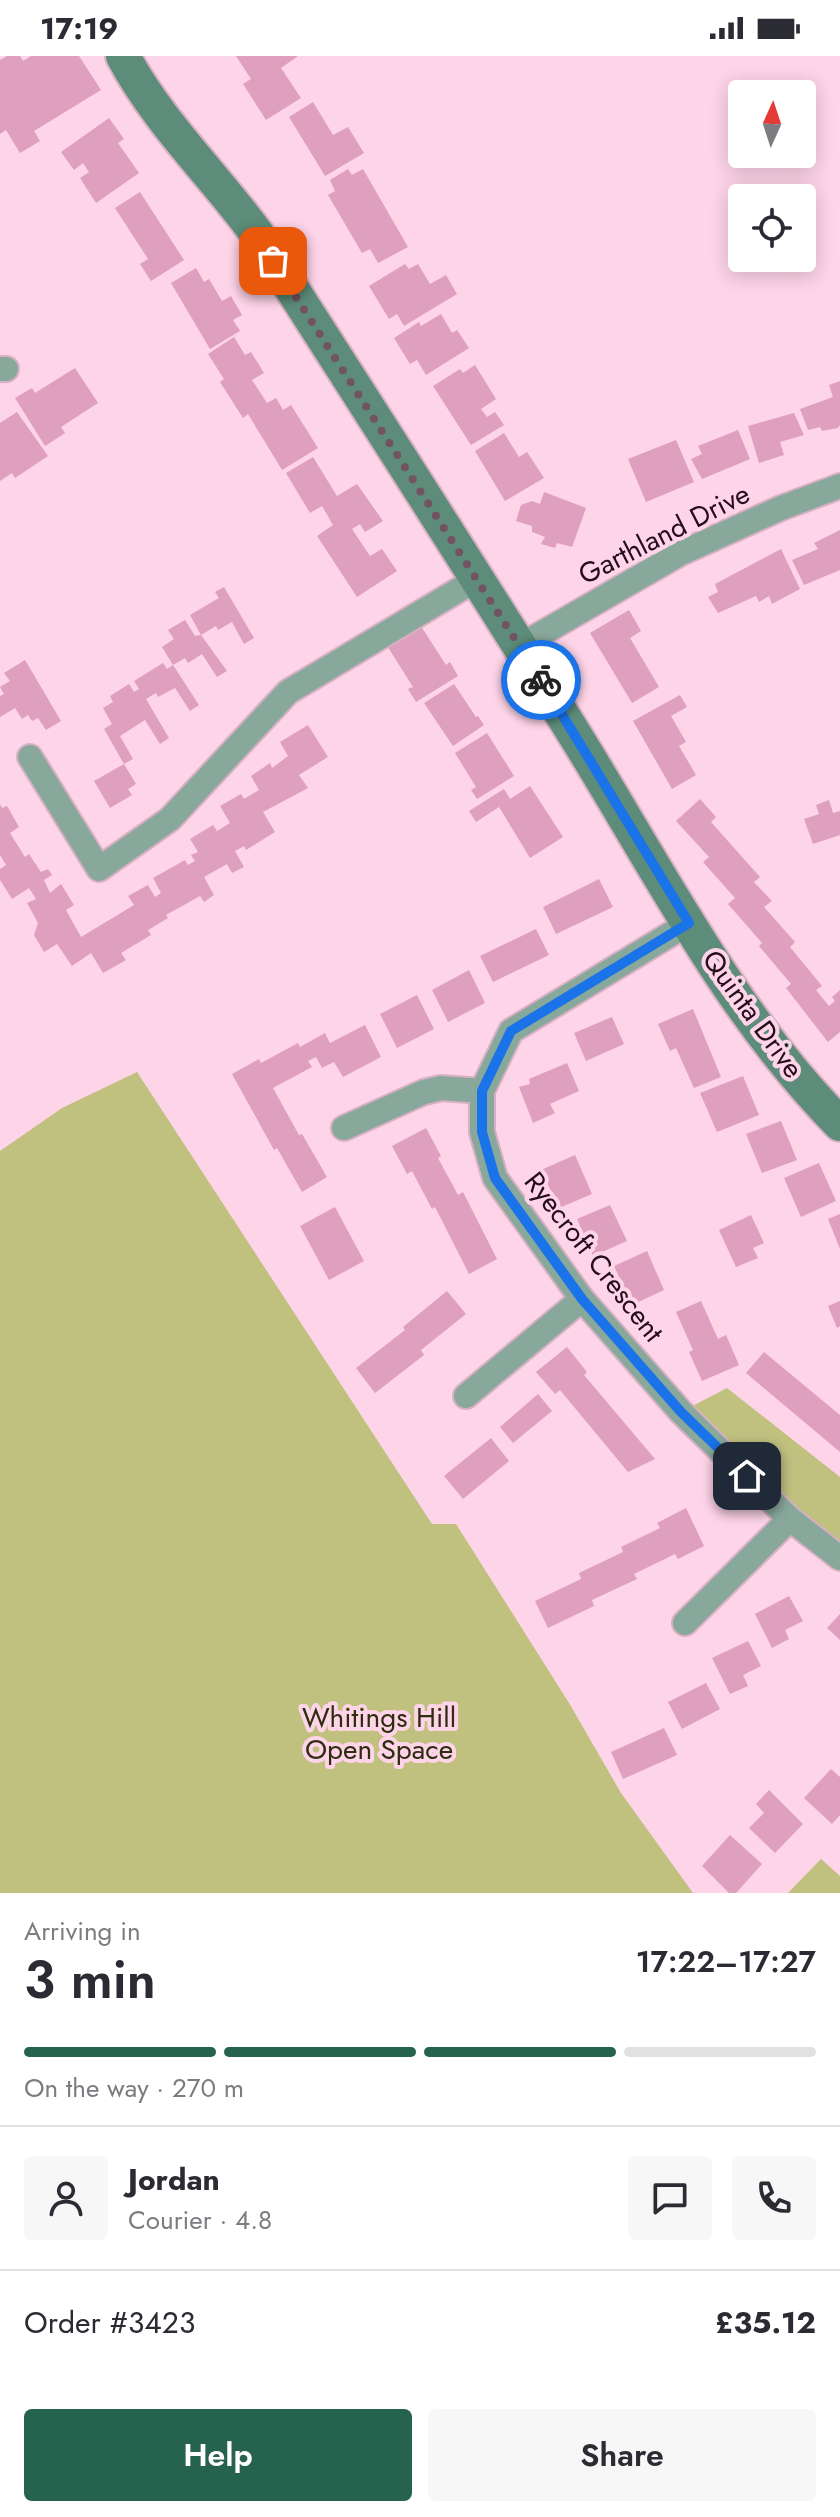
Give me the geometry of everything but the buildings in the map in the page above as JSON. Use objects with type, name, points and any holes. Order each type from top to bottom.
[{"type":"street","name":"Quinta Drive","points":[[123,56],[167,124],[257,234],[520,646],[741,1003],[786,1066],[838,1118]]},
{"type":"street","name":"Garthland Drive","points":[[520,646],[681,553],[781,508],[840,486]]},
{"type":"street","points":[[30,757],[99,869],[170,819],[288,692],[477,579]]},
{"type":"street","name":"Ryecroft Crescent","points":[[689,923],[511,1031],[482,1091],[482,1132],[495,1178],[582,1299],[681,1412],[790,1519],[840,1558]]},
{"type":"street","points":[[344,1128],[424,1092],[441,1088],[482,1091]]},
{"type":"street","points":[[466,1396],[582,1299]]},
{"type":"street","points":[[685,1623],[790,1519]]},
{"type":"green space","name":"Whitings Hill Open Space","points":[[137,1072],[432,1524],[456,1524],[569,1703],[621,1793],[693,1893],[0,1893],[0,1151],[62,1108]]},
{"type":"green space","points":[[727,1388],[840,1477],[840,1558],[681,1412]]},
{"type":"green space","points":[[821,1859],[840,1876],[840,1893],[788,1893]]},
{"type":"way so far","points":[[273,261],[541,680]]},
{"type":"route","points":[[541,680],[689,923],[511,1031],[482,1091],[482,1132],[495,1178],[582,1299],[681,1412],[747,1476]]}]
